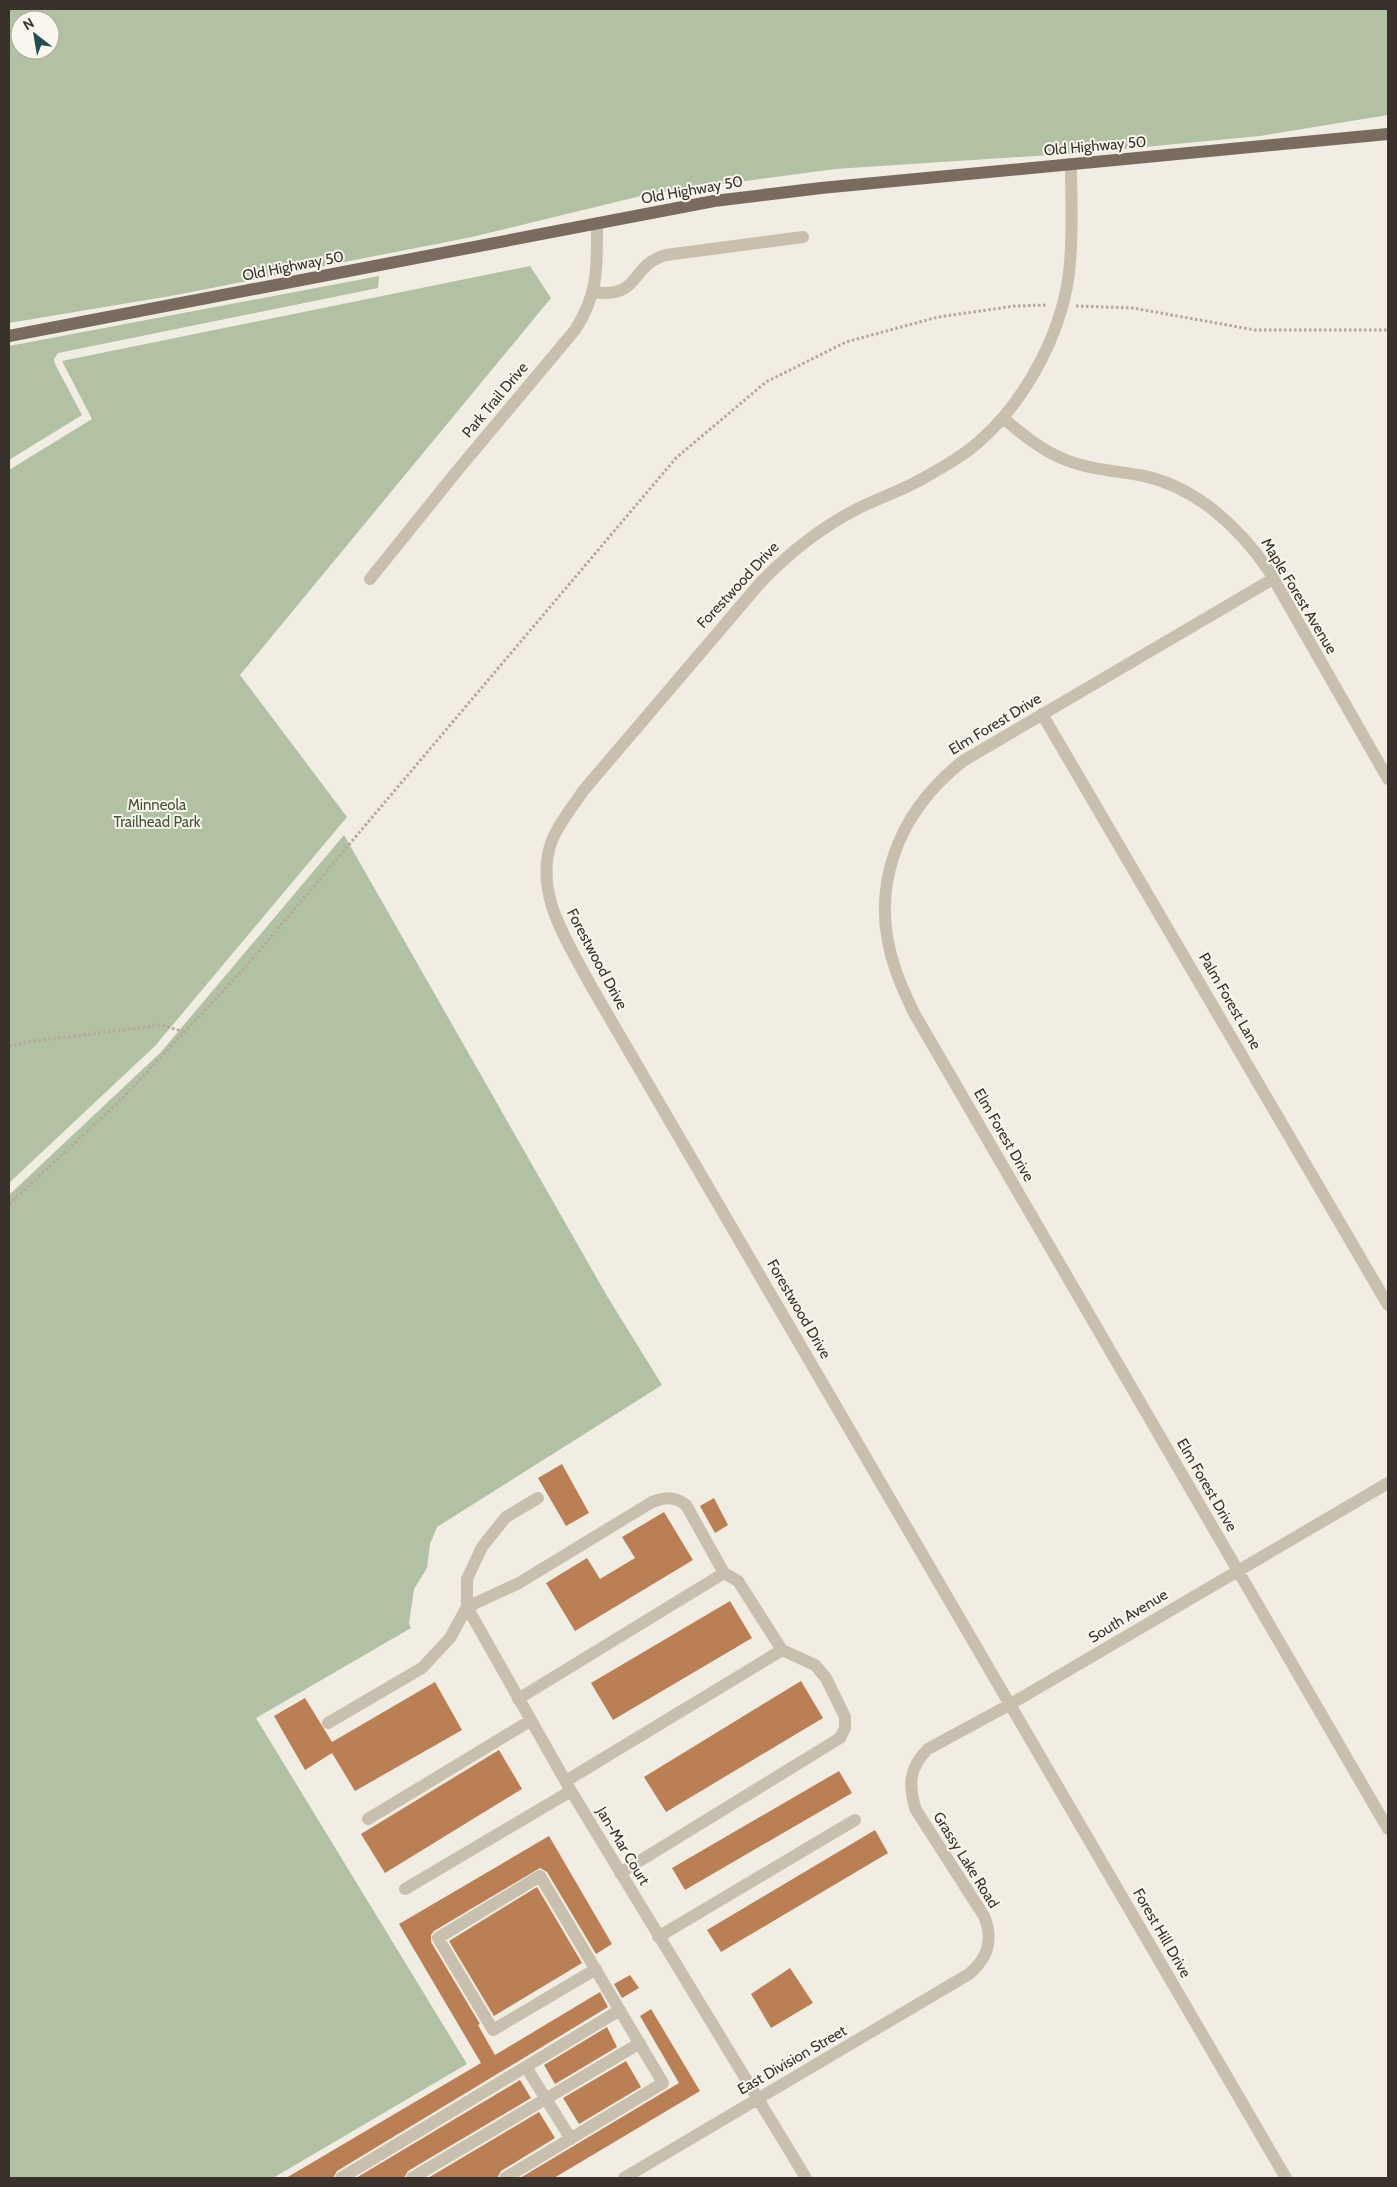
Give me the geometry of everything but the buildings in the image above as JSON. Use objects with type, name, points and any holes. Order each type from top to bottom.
[{"type":"main road","name":"Old Highway 50","points":[[9,336],[714,201],[792,191],[1388,134]]},
{"type":"street","name":"Forestwood Drive","points":[[1009,1705],[591,986],[561,930],[551,904],[546,882],[546,865],[552,842],[561,823],[583,791],[718,630],[792,551],[817,532],[858,508],[920,480],[958,458],[981,440],[1002,418],[1030,380],[1044,354],[1062,305],[1070,262],[1071,164]]},
{"type":"street","name":"Park Trail Drive","points":[[370,579],[456,470],[574,330],[587,311],[593,292],[597,266],[597,223]]},
{"type":"street","points":[[593,292],[611,295],[622,291],[650,261],[666,255],[803,238]]},
{"type":"street","name":"Maple Forest Avenue","points":[[1002,418],[1049,453],[1068,461],[1146,477],[1178,488],[1201,502],[1237,530],[1253,548],[1273,579],[1388,779]]},
{"type":"street","name":"Elm Forest Drive","points":[[1273,579],[963,760],[942,777],[922,800],[907,823],[894,852],[885,900],[888,938],[896,971],[914,1014],[1388,1829]]},
{"type":"street","name":"Palm Forest Lane","points":[[1042,714],[1388,1305]]},
{"type":"street","name":"South Avenue","points":[[911,1796],[912,1770],[919,1758],[928,1749],[1009,1705],[1388,1483]]},
{"type":"street","points":[[467,1607],[519,1583],[652,1502],[666,1497],[678,1499],[686,1505],[724,1573],[738,1581],[782,1650],[815,1665],[826,1678],[838,1698],[845,1717],[845,1728],[840,1738],[620,1873]]},
{"type":"street","points":[[328,1723],[422,1668],[450,1638],[467,1607],[467,1579],[482,1547],[506,1517],[538,1498]]},
{"type":"street","points":[[518,1699],[724,1573]]},
{"type":"street","name":"Jan-Mar Court","points":[[467,1607],[568,1786],[756,2100],[806,2178]]},
{"type":"street","points":[[405,1889],[782,1650]]},
{"type":"street","name":"Forest Hill Drive","points":[[1009,1705],[1286,2178]]},
{"type":"street","points":[[368,1818],[530,1721]]},
{"type":"street","name":"Grassy Lake Road","points":[[911,1796],[916,1810],[984,1916],[990,1930],[986,1954],[976,1968]]},
{"type":"street","points":[[658,1936],[855,1820]]},
{"type":"street","points":[[505,2178],[663,2083],[640,2043],[596,1969],[540,1876],[438,1938],[493,2030],[596,1969]]},
{"type":"street","name":"East Division Street","points":[[624,2178],[969,1974],[976,1968]]},
{"type":"street","points":[[341,2178],[620,2010]]},
{"type":"street","points":[[412,2178],[640,2043]]},
{"type":"street","points":[[526,2067],[571,2139]]},
{"type":"path","points":[[9,1204],[119,1102],[248,964],[676,458],[766,382],[846,342],[938,317],[1015,306],[1062,305],[1134,308],[1255,330],[1388,330]]},
{"type":"path","points":[[9,1046],[161,1025],[185,1032]]},
{"type":"green space","points":[[9,9],[1388,9],[1388,115],[1260,136],[1081,153],[835,169],[649,194],[472,237],[176,295],[9,323]]},
{"type":"green space","name":"Minneola Trailhead Park","points":[[530,266],[551,298],[240,675],[347,817],[155,1046],[9,1183],[9,470],[92,419],[62,361]]},
{"type":"green space","points":[[379,276],[378,288],[58,353],[54,359],[55,364],[82,415],[9,460],[9,346]]},
{"type":"green space","points":[[344,835],[607,1296],[662,1385],[437,1527],[430,1544],[427,1568],[414,1589],[409,1623],[411,1628],[256,1718],[467,2064],[273,2178],[9,2178],[9,1195],[161,1052]]}]
